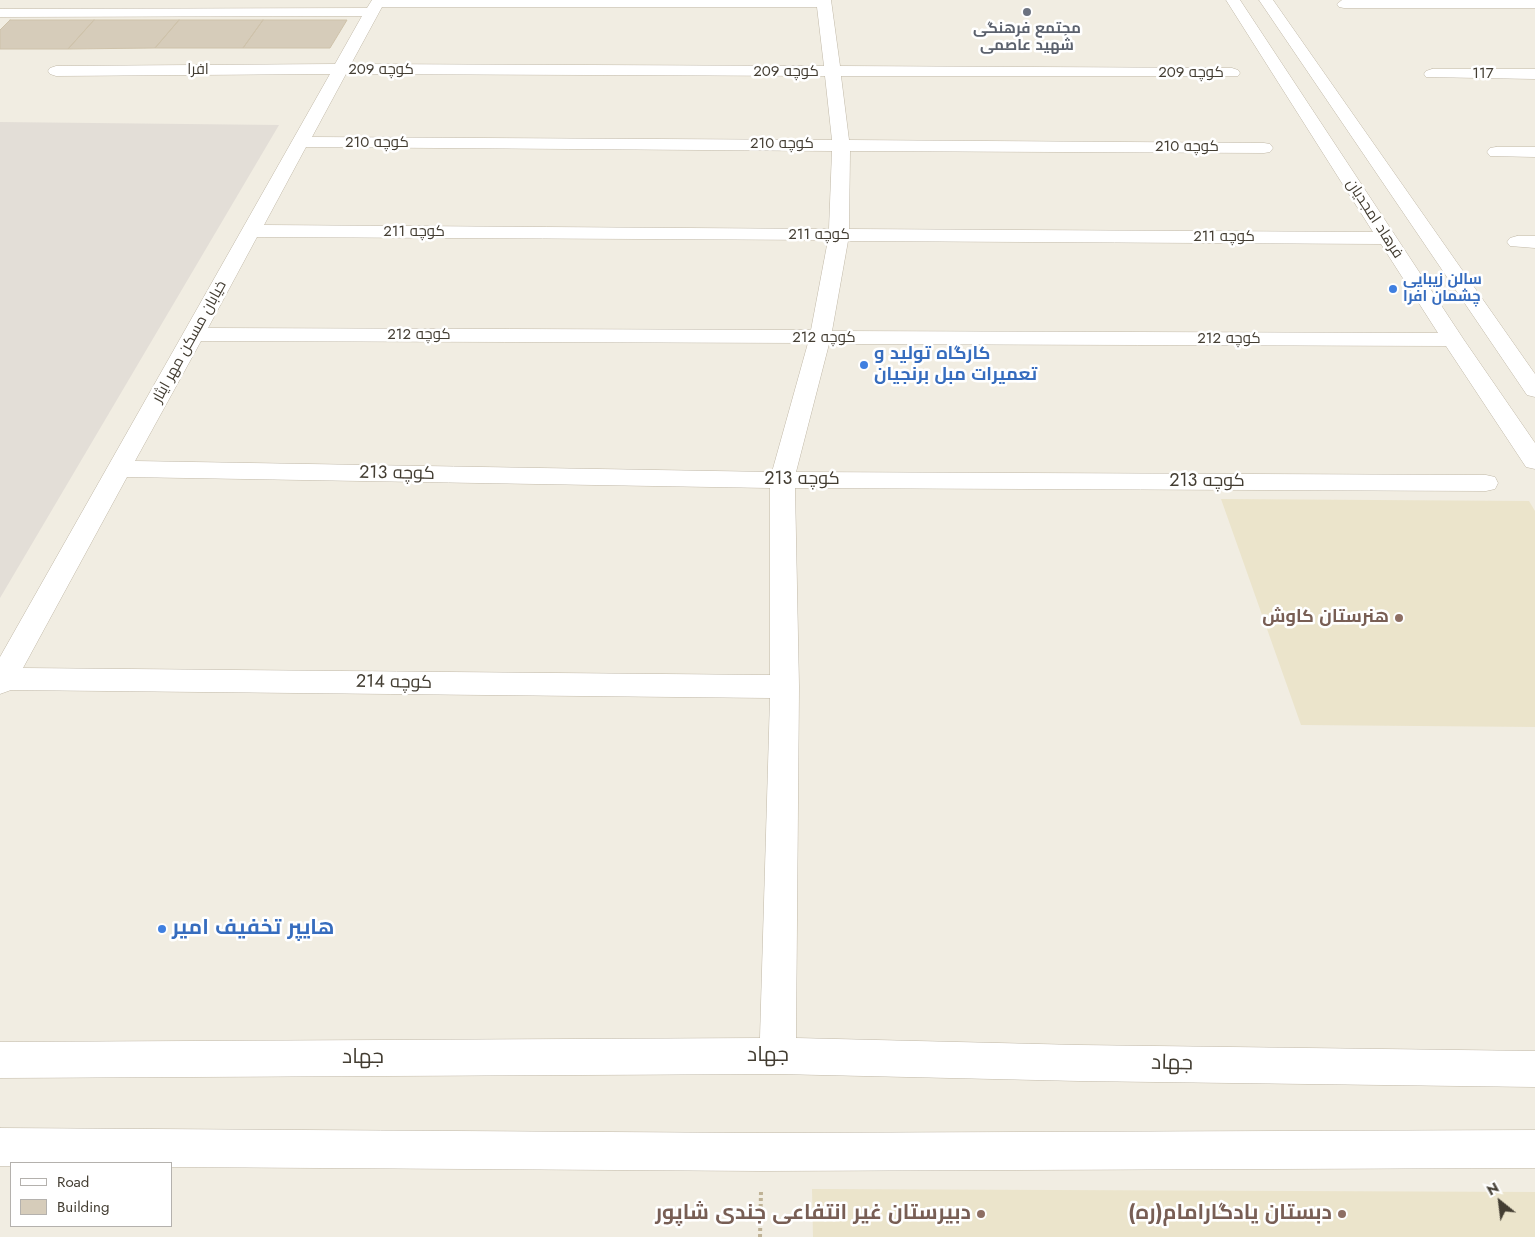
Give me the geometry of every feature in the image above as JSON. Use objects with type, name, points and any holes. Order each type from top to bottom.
[{"type":"street","name":"فرهاد امجدیان","points":[[1233,0],[1386,238],[1535,461]]},
{"type":"street","name":"فرهاد امجدیان","points":[[1266,0],[1535,390]]},
{"type":"street","points":[[0,12],[377,5],[824,2],[841,144],[839,235],[820,338],[782,480],[785,687],[778,1056]]},
{"type":"street","points":[[1344,4],[1535,4]]},
{"type":"street","name":"خیابان مسکن مهر ایثار","points":[[1,681],[377,5]]},
{"type":"street","name":"کوچه 209","points":[[340,69],[1232,74]]},
{"type":"street","name":"افرا","points":[[56,71],[340,69]]},
{"type":"street","name":"117","points":[[1432,74],[1535,74]]},
{"type":"street","name":"کوچه 210","points":[[300,142],[1264,148]]},
{"type":"street","points":[[1496,152],[1535,152]]},
{"type":"street","name":"کوچه 211","points":[[251,231],[1386,238]]},
{"type":"street","name":"کوچه 212","points":[[194,334],[1453,340]]},
{"type":"street","name":"کوچه 213","points":[[119,469],[782,480],[1486,483]]},
{"type":"street","name":"کوچه 214","points":[[1,681],[785,687]]},
{"type":"street","name":"جهاد","points":[[0,1060],[778,1056],[1069,1063],[1535,1069]]},
{"type":"street","points":[[0,1147],[761,1152],[1535,1149]]},
{"type":"shaded area","points":[[0,122],[279,125],[0,598]]},
{"type":"shaded area","name":"هنرستان کاوش","points":[[1221,499],[1529,501],[1535,511],[1535,727],[1301,725]]},
{"type":"shaded area","points":[[812,1189],[1535,1192],[1535,1237],[813,1237]]},
{"type":"building","points":[[10,20],[94,20],[68,49],[0,49],[0,30]]},
{"type":"building","points":[[94,20],[179,20],[155,48],[68,49]]},
{"type":"building","points":[[179,20],[263,20],[243,48],[155,48]]},
{"type":"building","points":[[263,20],[347,20],[330,48],[243,48]]},
{"type":"place","name":"مجتمع فرهنگی شهید عاصمی","points":[[1027,12]]},
{"type":"place","name":"سالن زیبایی چشمان افرا","points":[[1393,289]]},
{"type":"place","name":"کارگاه تولید و تعمیرات مبل برنجیان","points":[[864,365]]},
{"type":"place","name":"هنرستان کاوش","points":[[1399,618]]},
{"type":"place","name":"هایپر تخفیف امیر","points":[[162,929]]},
{"type":"place","name":"دبیرستان غیر انتفاعی جندی شاپور","points":[[981,1214]]},
{"type":"place","name":"دبستان یادگارامام(ره)","points":[[1342,1214]]}]
